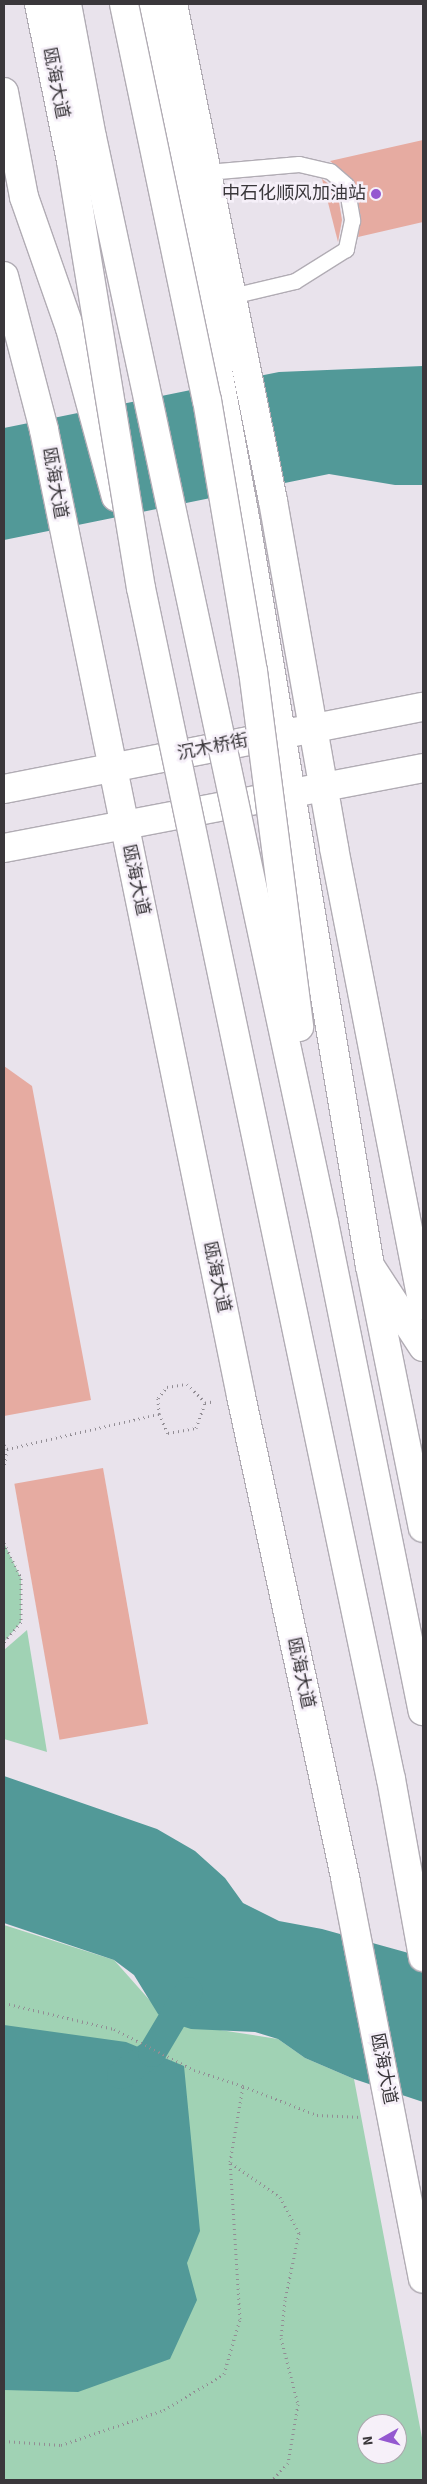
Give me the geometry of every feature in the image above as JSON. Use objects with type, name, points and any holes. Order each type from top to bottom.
[{"type":"main road","name":"瓯海大道","points":[[39,4],[71,161],[141,588],[391,1779],[423,1957]]},
{"type":"main road","name":"瓯海大道","points":[[67,4],[96,156],[324,1222],[423,1711]]},
{"type":"main road","points":[[124,4],[207,400],[253,671],[324,1222]]},
{"type":"main road","points":[[151,4],[246,523],[370,1266],[423,1528]]},
{"type":"main road","points":[[173,4],[273,501],[326,786],[334,848],[423,1305]]},
{"type":"main road","points":[[4,92],[24,197],[70,328],[141,588]]},
{"type":"main road","name":"瓯海大道","points":[[4,276],[44,430],[111,768],[241,1396],[346,1883],[413,2216],[423,2279]]},
{"type":"main road","name":"沉木桥街","points":[[4,790],[423,707]]},
{"type":"main road","points":[[4,848],[423,768]]},
{"type":"main road","points":[[370,1266],[423,1347]]},
{"type":"lane","points":[[207,172],[299,164],[330,171],[346,185],[352,220],[346,249],[295,281],[232,296]]},
{"type":"path","points":[[188,1384],[206,1402],[196,1428],[168,1433],[159,1414],[158,1398],[168,1387],[188,1384]]},
{"type":"path","points":[[206,1402],[241,1396]]},
{"type":"path","points":[[7,1449],[159,1414]]},
{"type":"path","points":[[4,1445],[7,1449],[4,1468]]},
{"type":"path","points":[[4,1543],[21,1578],[21,1622],[4,1642]]},
{"type":"path","points":[[4,2003],[114,2029],[174,2060],[317,2115],[362,2117]]},
{"type":"path","points":[[4,2441],[61,2445],[164,2410],[224,2374],[240,2319],[230,2162],[243,2086]]},
{"type":"path","points":[[230,2162],[280,2197],[299,2233],[285,2300],[281,2338],[298,2404],[288,2463],[272,2480]]},
{"type":"green space","points":[[4,1543],[21,1578],[21,1622],[4,1642]]},
{"type":"green space","points":[[27,1630],[47,1752],[4,1739],[4,1650]]},
{"type":"green space","points":[[4,1925],[114,1960],[169,2022],[278,2039],[305,2058],[354,2079],[423,2443],[423,2480],[4,2480]]},
{"type":"water","points":[[423,366],[423,485],[395,485],[329,474],[4,540],[4,428],[279,372]]},
{"type":"water","points":[[4,1776],[157,1829],[195,1851],[225,1878],[243,1903],[279,1921],[322,1929],[423,1957],[423,2102],[354,2079],[305,2058],[278,2039],[255,2032],[191,2029],[169,2022],[158,2014],[134,1975],[114,1960],[4,1923]]},
{"type":"water","points":[[4,2025],[126,2042],[184,2066],[200,2231],[187,2263],[197,2300],[170,2359],[78,2392],[4,2390]]},
{"type":"building","points":[[423,140],[423,222],[358,237],[361,219],[355,183],[330,161]]},
{"type":"building","points":[[322,179],[337,190],[342,220],[338,242]]},
{"type":"building","points":[[4,1066],[32,1086],[91,1400],[4,1416]]},
{"type":"building","points":[[103,1468],[148,1724],[60,1740],[14,1484]]},
{"type":"waterway","points":[[121,2075],[152,2053],[189,1991]]},
{"type":"place","name":"中石化顺风加油站","points":[[376,194]]}]
